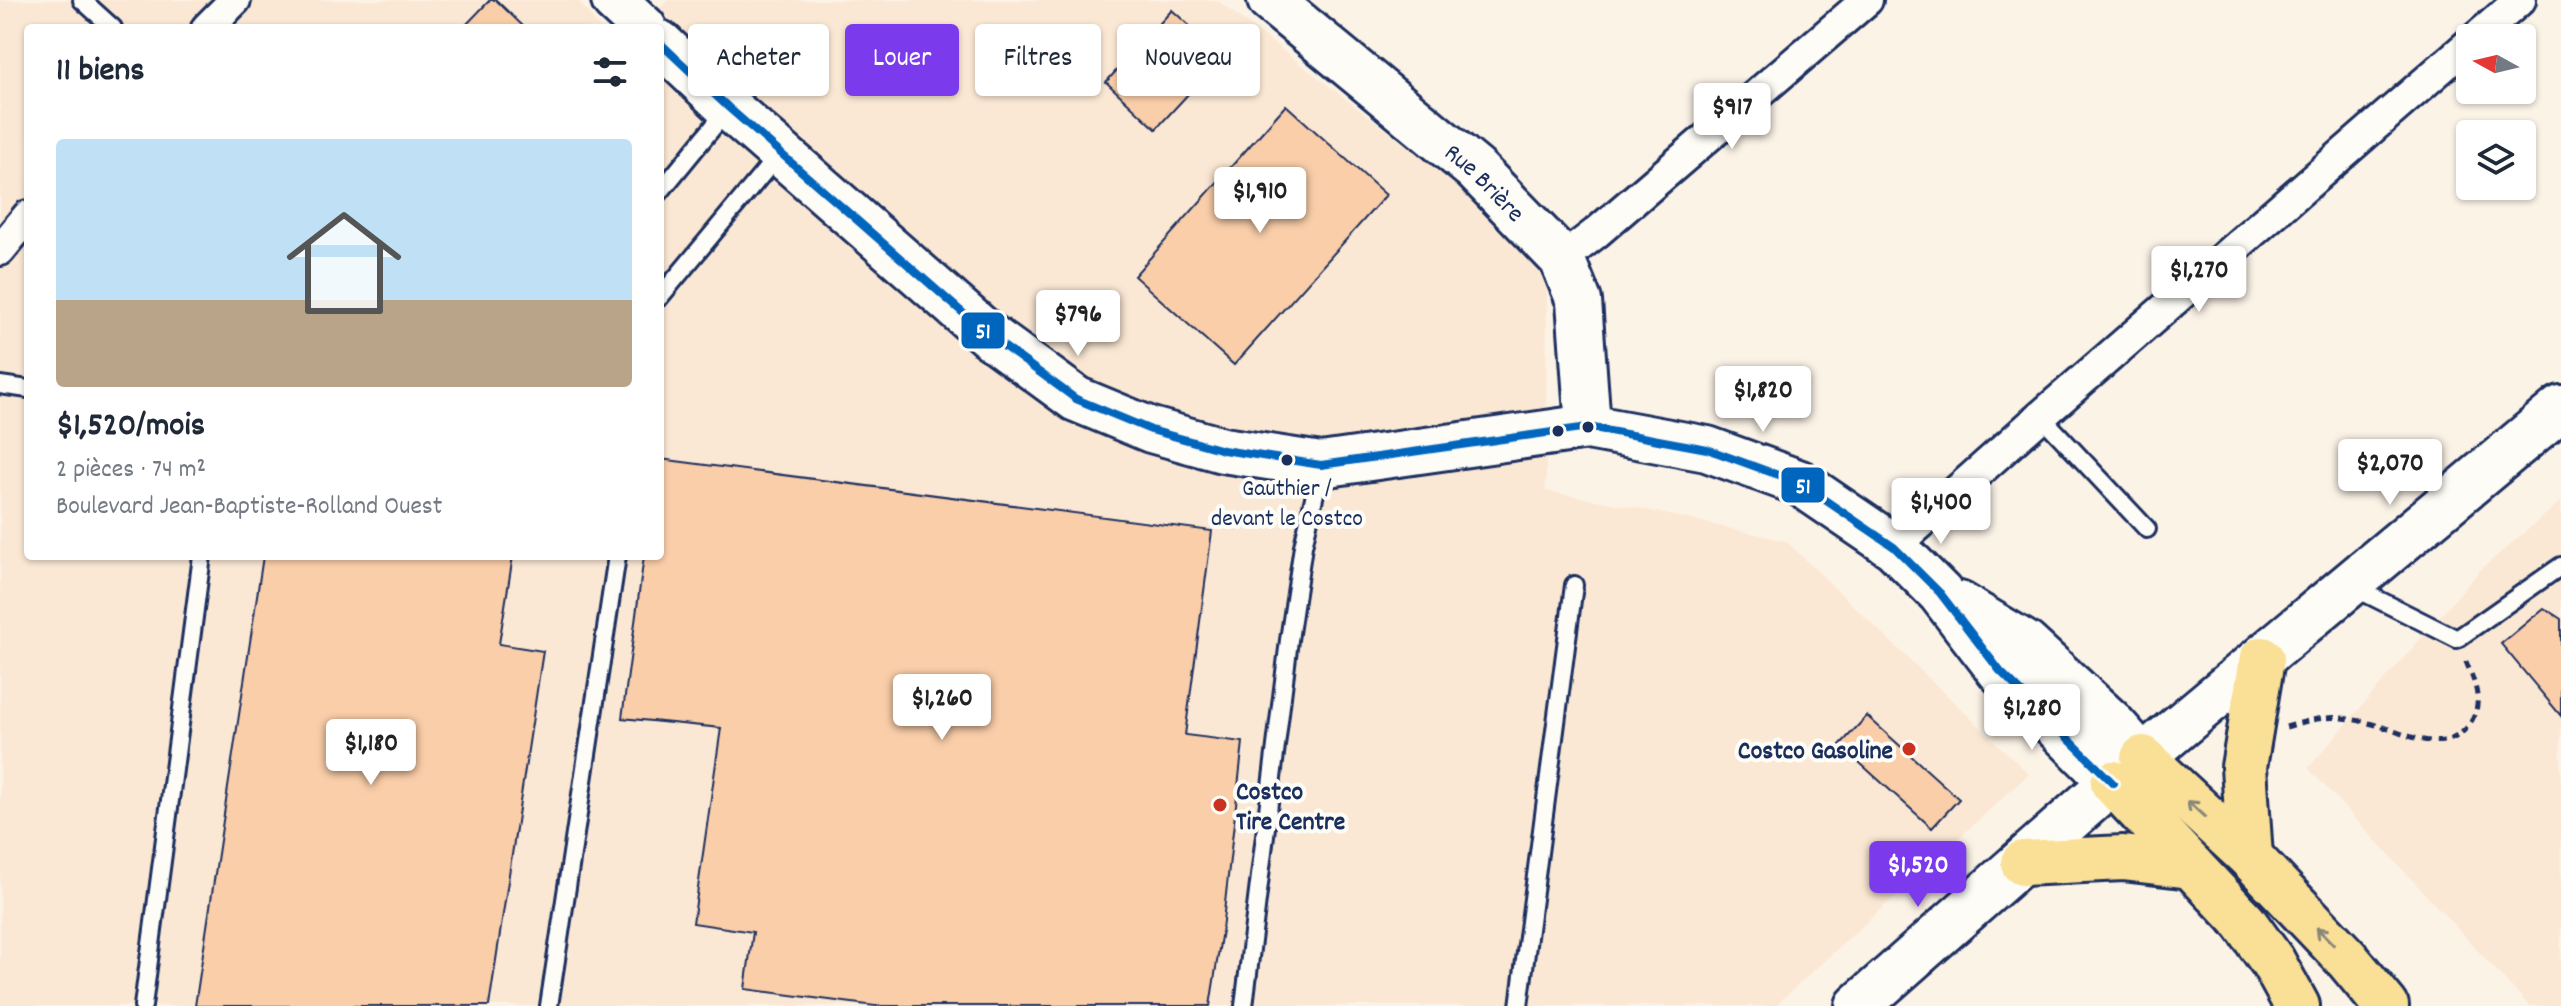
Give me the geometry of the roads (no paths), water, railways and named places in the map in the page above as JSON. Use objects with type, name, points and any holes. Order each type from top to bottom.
[{"type":"highway","points":[[2250,857],[2244,767],[2262,659]]},
{"type":"highway","points":[[2128,771],[2250,857],[2347,959],[2386,1006]]},
{"type":"highway","points":[[2128,771],[2191,866],[2252,932],[2285,981],[2297,1006]]},
{"type":"highway","points":[[2023,863],[2136,858],[2191,866]]},
{"type":"street","points":[[211,24],[235,0]]},
{"type":"street","points":[[614,0],[640,24]]},
{"type":"street","name":"Rue Brière","points":[[1270,0],[1475,169],[1562,259],[1579,301],[1588,427]]},
{"type":"street","points":[[1562,259],[1867,0]]},
{"type":"street","points":[[2492,24],[2520,0]]},
{"type":"street","points":[[664,47],[729,108],[987,334],[1076,399],[1151,430],[1223,450],[1321,465],[1588,427],[1707,449],[1800,483],[1894,547],[1940,593],[2000,671],[2128,771]]},
{"type":"street","points":[[1894,547],[2456,55]]},
{"type":"street","points":[[0,250],[24,221]]},
{"type":"street","points":[[1858,1006],[2128,771],[2561,408]]},
{"type":"lane","points":[[82,0],[109,24]]},
{"type":"lane","points":[[664,187],[729,108]]},
{"type":"lane","points":[[664,292],[781,152]]},
{"type":"lane","points":[[0,385],[24,388]]},
{"type":"lane","points":[[2041,416],[2147,529]]},
{"type":"lane","points":[[1244,1006],[1289,640],[1303,546],[1321,465]]},
{"type":"lane","points":[[143,1006],[201,560]]},
{"type":"lane","points":[[549,1006],[616,560]]},
{"type":"lane","points":[[2350,585],[2457,639],[2561,566]]},
{"type":"lane","points":[[1519,1006],[1574,585]]},
{"type":"place","name":"Gauthier / devant le Costco","points":[[1287,460]]},
{"type":"place","name":"Costco Gasoline","points":[[1909,749]]},
{"type":"place","name":"Costco Tire Centre","points":[[1220,805]]}]
